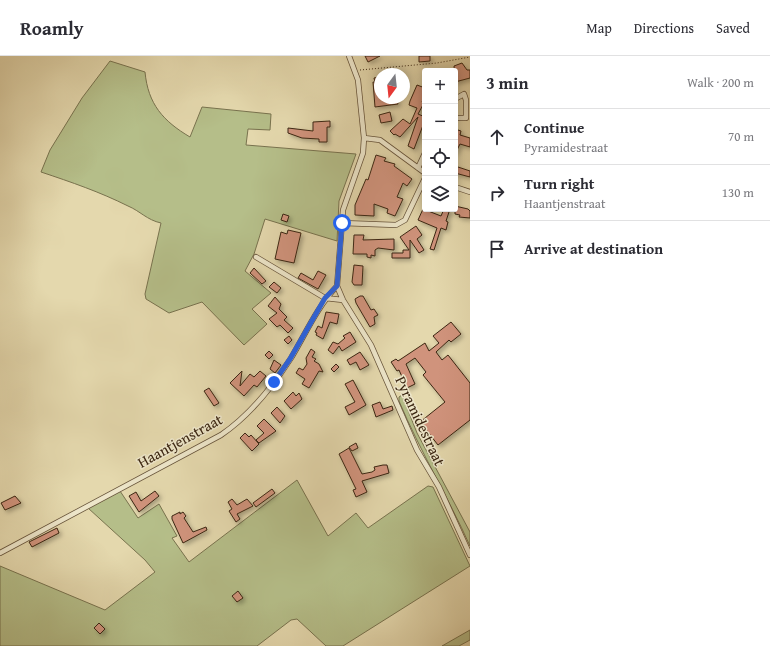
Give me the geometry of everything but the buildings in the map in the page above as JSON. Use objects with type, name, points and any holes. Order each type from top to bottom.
[{"type":"street","name":"Pyramidestraat","points":[[350,56],[356,70],[364,138],[363,153],[343,210],[337,286],[343,300],[371,345],[417,450],[439,487],[470,555]]},
{"type":"street","points":[[458,97],[470,91]]},
{"type":"street","points":[[464,94],[468,118]]},
{"type":"street","points":[[364,138],[380,140],[422,171]]},
{"type":"street","points":[[418,168],[422,159]]},
{"type":"street","points":[[342,223],[396,225],[406,220],[422,185]]},
{"type":"street","points":[[458,188],[470,192]]},
{"type":"street","points":[[256,257],[325,298],[343,300]]},
{"type":"street","name":"Haantjenstraat","points":[[0,553],[221,435],[232,427],[274,382],[290,359],[325,298],[337,286]]},
{"type":"path","points":[[356,70],[437,63],[470,57]]},
{"type":"green space","points":[[110,61],[145,72],[153,102],[158,110],[172,125],[190,137],[202,107],[271,114],[270,130],[248,129],[246,145],[356,154],[339,201],[337,241],[265,219],[254,254],[245,271],[271,293],[252,309],[267,324],[244,345],[202,302],[169,313],[146,299],[145,294],[161,223],[152,220],[107,196],[41,172],[50,150],[82,98]]},
{"type":"green space","points":[[402,395],[417,433],[470,532],[470,546],[407,420],[399,401],[399,397]]},
{"type":"green space","points":[[297,480],[328,536],[356,513],[368,528],[428,486],[433,487],[470,566],[343,646],[326,646],[297,619],[291,620],[257,646],[0,646],[0,566],[105,610],[155,572],[145,560],[88,508],[120,491],[138,518],[159,504],[177,536],[172,538],[189,562]]},
{"type":"green space","points":[[470,630],[470,640],[459,646],[442,646]]},
{"type":"route","points":[[274,382],[290,359],[325,298],[337,286],[342,223]]}]
